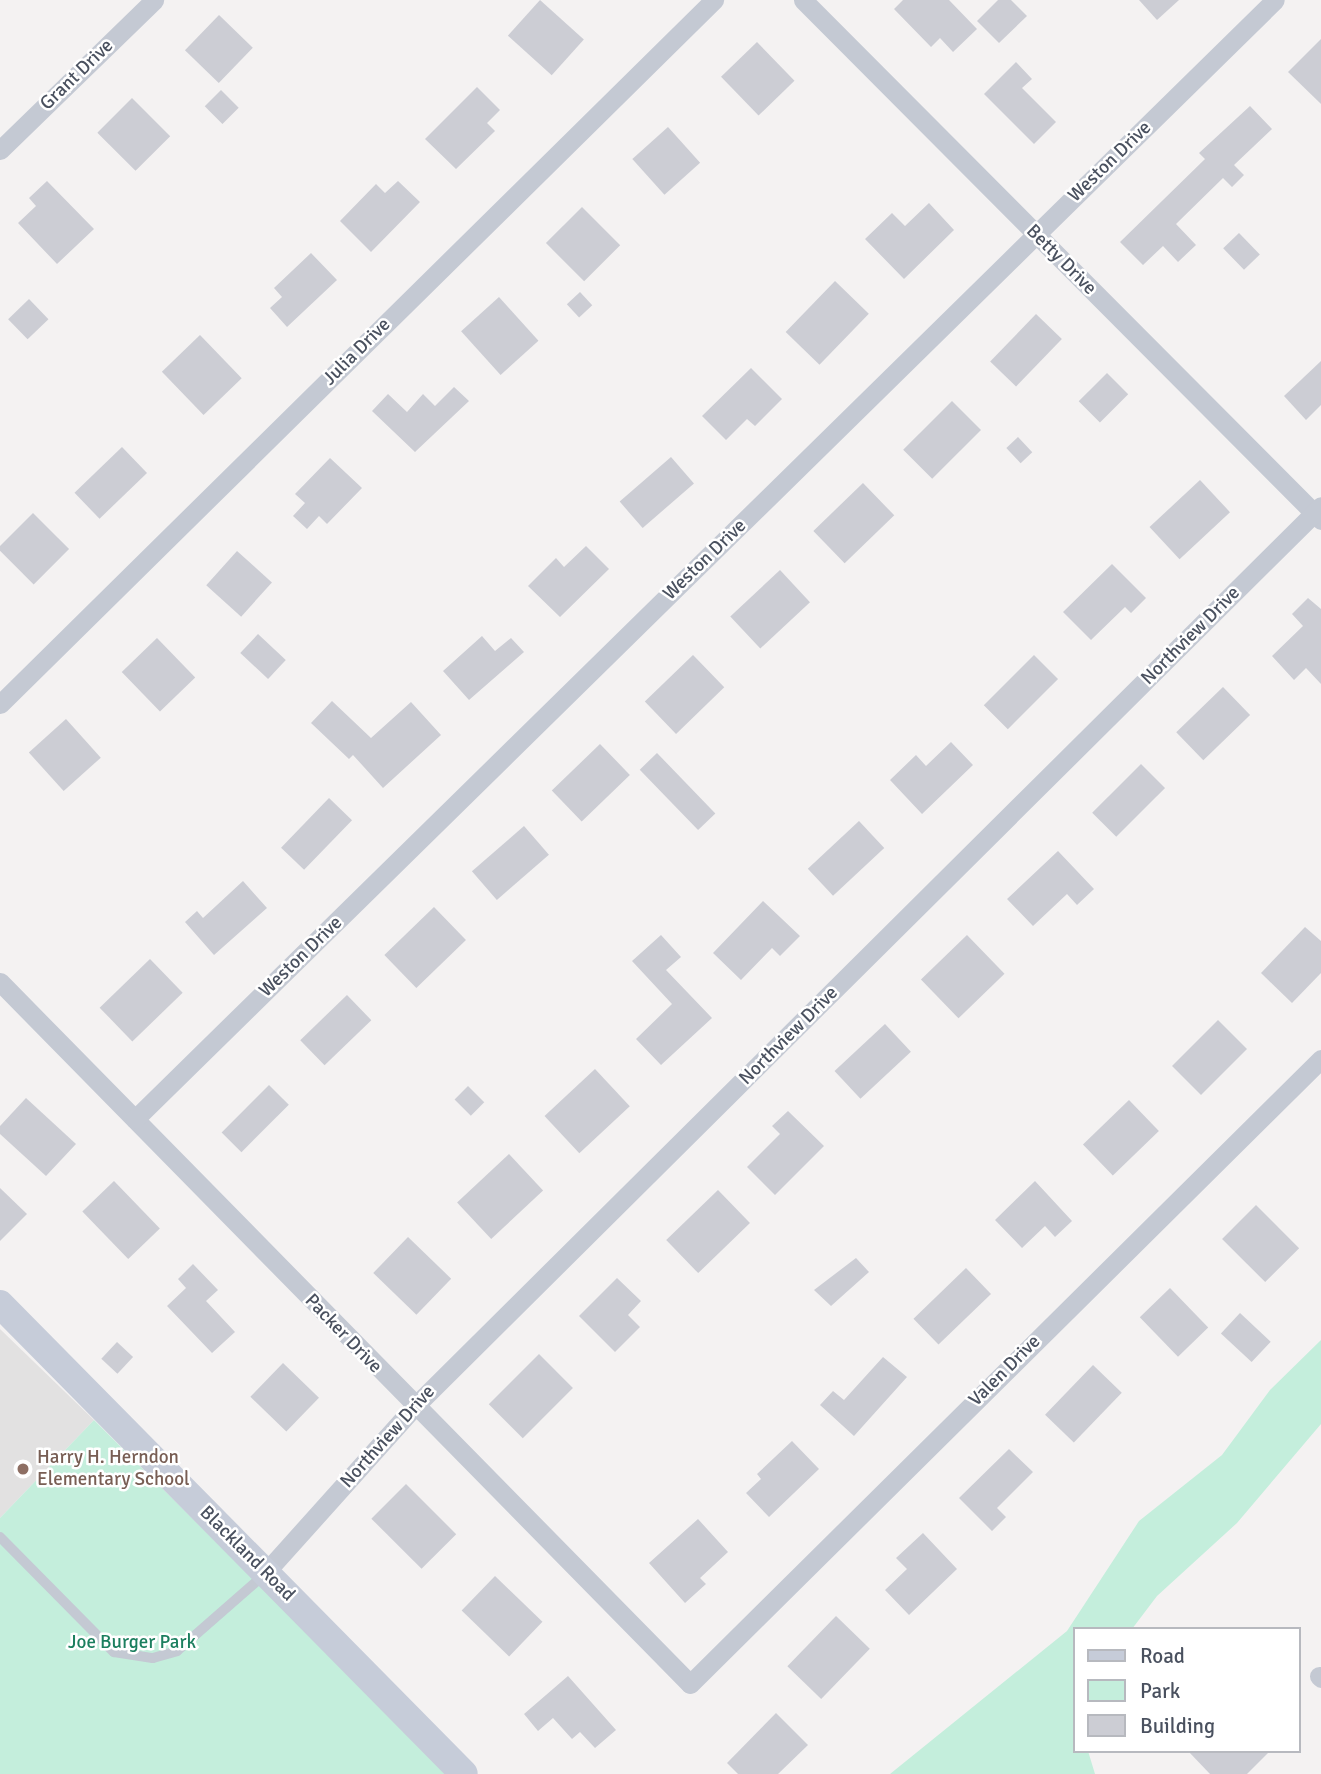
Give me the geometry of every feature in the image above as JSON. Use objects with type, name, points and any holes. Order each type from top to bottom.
[{"type":"street","name":"Grant Drive","points":[[0,150],[154,0]]},
{"type":"street","name":"Julia Drive","points":[[0,704],[714,0]]},
{"type":"street","name":"Betty Drive","points":[[803,0],[1036,235],[1319,513]]},
{"type":"street","name":"Weston Drive","points":[[135,1119],[1275,0]]},
{"type":"street","name":"Northview Drive","points":[[265,1573],[414,1407],[1319,513]]},
{"type":"street","name":"Packer Drive","points":[[0,982],[414,1407],[690,1684]]},
{"type":"street","name":"Valen Drive","points":[[690,1684],[1321,1059]]},
{"type":"street","name":"Blackland Road","points":[[0,1304],[464,1774]]},
{"type":"lane","points":[[0,1537],[114,1652],[153,1658],[177,1651],[265,1573]]},
{"type":"shaded area","name":"Harry H. Herndon Elementary School","points":[[0,1329],[94,1420],[0,1518]]},
{"type":"green space","points":[[1321,1340],[1321,1424],[1237,1523],[1157,1596],[1134,1627],[1072,1627],[1072,1753],[1089,1753],[1095,1774],[890,1774],[1067,1631],[1139,1521],[1222,1455],[1270,1390]]},
{"type":"green space","name":"Joe Burger Park","points":[[94,1420],[448,1774],[0,1774],[0,1518]]},
{"type":"building","points":[[540,0],[584,39],[552,75],[508,36]]},
{"type":"building","points":[[903,0],[949,0],[977,29],[953,52],[940,38],[931,47],[894,9]]},
{"type":"building","points":[[998,0],[1011,0],[1027,16],[999,43],[977,21]]},
{"type":"building","points":[[1139,0],[1179,0],[1157,20]]},
{"type":"building","points":[[219,15],[253,48],[219,83],[185,50]]},
{"type":"building","points":[[1321,39],[1321,104],[1288,72]]},
{"type":"building","points":[[757,42],[795,81],[759,116],[721,77]]},
{"type":"building","points":[[1016,62],[1032,79],[1022,88],[1056,122],[1034,144],[984,94]]},
{"type":"building","points":[[477,87],[500,110],[487,123],[495,131],[456,169],[425,139]]},
{"type":"building","points":[[221,90],[239,108],[222,124],[205,106]]},
{"type":"building","points":[[132,98],[170,136],[136,171],[97,133]]},
{"type":"building","points":[[1250,106],[1272,129],[1234,165],[1244,175],[1232,187],[1223,178],[1176,224],[1196,245],[1178,262],[1163,246],[1143,265],[1120,242],[1205,159],[1199,153]]},
{"type":"building","points":[[668,127],[700,163],[664,195],[632,159]]},
{"type":"building","points":[[47,181],[94,229],[57,264],[18,223],[36,206],[29,198]]},
{"type":"building","points":[[398,181],[420,202],[371,252],[340,221],[376,184],[385,193]]},
{"type":"building","points":[[929,203],[954,230],[904,279],[865,239],[892,213],[905,226]]},
{"type":"building","points":[[582,207],[620,245],[584,281],[546,243]]},
{"type":"building","points":[[1239,233],[1260,255],[1244,270],[1223,248]]},
{"type":"building","points":[[311,253],[337,280],[287,327],[270,308],[282,297],[274,288]]},
{"type":"building","points":[[835,281],[869,314],[819,365],[786,332]]},
{"type":"building","points":[[580,292],[592,305],[579,317],[567,304]]},
{"type":"building","points":[[499,297],[538,341],[501,375],[461,331]]},
{"type":"building","points":[[29,299],[48,319],[28,339],[8,319]]},
{"type":"building","points":[[1036,314],[1062,339],[1016,386],[990,361]]},
{"type":"building","points":[[200,335],[242,378],[204,415],[162,372]]},
{"type":"building","points":[[1321,361],[1321,405],[1306,420],[1284,396]]},
{"type":"building","points":[[751,368],[782,399],[755,426],[747,419],[726,440],[702,416]]},
{"type":"building","points":[[1107,373],[1128,394],[1100,422],[1079,401]]},
{"type":"building","points":[[454,387],[469,401],[415,452],[372,411],[388,394],[407,412],[423,394],[435,406]]},
{"type":"building","points":[[952,401],[981,430],[932,479],[903,450]]},
{"type":"building","points":[[1018,437],[1032,452],[1021,463],[1006,448]]},
{"type":"building","points":[[122,447],[147,473],[100,519],[75,493]]},
{"type":"building","points":[[671,457],[694,483],[643,528],[620,502]]},
{"type":"building","points":[[330,458],[362,488],[327,524],[319,516],[307,529],[293,516],[305,503],[295,494]]},
{"type":"building","points":[[1200,480],[1230,512],[1180,559],[1150,527]]},
{"type":"building","points":[[863,483],[894,515],[845,563],[813,531]]},
{"type":"building","points":[[33,513],[69,549],[34,584],[0,551],[0,546]]},
{"type":"building","points":[[586,546],[609,569],[560,617],[528,586],[556,558],[564,567]]},
{"type":"building","points":[[237,551],[272,582],[241,617],[206,585]]},
{"type":"building","points":[[1112,564],[1146,598],[1131,613],[1125,607],[1091,640],[1063,612]]},
{"type":"building","points":[[780,570],[810,602],[760,649],[730,616]]},
{"type":"building","points":[[1308,598],[1321,609],[1321,684],[1306,668],[1294,680],[1272,656],[1303,626],[1292,614]]},
{"type":"building","points":[[258,634],[286,660],[268,679],[240,653]]},
{"type":"building","points":[[482,636],[495,651],[511,638],[524,652],[469,700],[443,671]]},
{"type":"building","points":[[157,638],[195,678],[160,712],[122,672]]},
{"type":"building","points":[[693,655],[724,687],[676,734],[645,702]]},
{"type":"building","points":[[1034,655],[1058,679],[1008,729],[984,705]]},
{"type":"building","points":[[1223,687],[1250,715],[1203,760],[1176,732]]},
{"type":"building","points":[[332,701],[371,738],[411,702],[441,735],[383,788],[353,755],[349,759],[311,723]]},
{"type":"building","points":[[66,719],[101,758],[64,791],[29,752]]},
{"type":"building","points":[[951,742],[973,765],[922,814],[890,780],[916,755],[926,766]]},
{"type":"building","points":[[600,744],[630,775],[582,821],[552,791]]},
{"type":"building","points":[[657,753],[715,813],[698,830],[640,770]]},
{"type":"building","points":[[1141,764],[1165,788],[1116,837],[1092,813]]},
{"type":"building","points":[[329,798],[352,820],[304,870],[281,848]]},
{"type":"building","points":[[859,821],[884,848],[833,896],[808,869]]},
{"type":"building","points":[[524,826],[549,855],[497,900],[472,871]]},
{"type":"building","points":[[1058,851],[1094,889],[1077,905],[1067,894],[1033,926],[1007,899]]},
{"type":"building","points":[[243,881],[267,908],[214,955],[185,922],[197,911],[203,918]]},
{"type":"building","points":[[763,901],[800,936],[780,956],[772,948],[741,980],[713,953]]},
{"type":"building","points":[[434,907],[466,940],[416,988],[384,955]]},
{"type":"building","points":[[1305,927],[1321,941],[1321,973],[1292,1003],[1261,973]]},
{"type":"building","points":[[661,935],[681,957],[666,970],[712,1018],[661,1065],[636,1039],[672,1004],[632,961]]},
{"type":"building","points":[[967,935],[1005,974],[958,1018],[921,979]]},
{"type":"building","points":[[150,959],[183,993],[132,1041],[100,1008]]},
{"type":"building","points":[[347,995],[371,1020],[325,1065],[300,1040]]},
{"type":"building","points":[[1218,1020],[1247,1049],[1201,1095],[1172,1066]]},
{"type":"building","points":[[885,1024],[911,1052],[860,1099],[835,1071]]},
{"type":"building","points":[[595,1069],[630,1106],[579,1153],[545,1116]]},
{"type":"building","points":[[269,1085],[289,1105],[241,1152],[222,1132]]},
{"type":"building","points":[[468,1086],[484,1102],[471,1116],[455,1099]]},
{"type":"building","points":[[26,1098],[76,1144],[46,1176],[0,1134],[0,1126]]},
{"type":"building","points":[[1129,1100],[1159,1131],[1113,1175],[1083,1144]]},
{"type":"building","points":[[788,1111],[824,1146],[775,1195],[747,1167],[780,1134],[772,1126]]},
{"type":"building","points":[[509,1154],[543,1191],[491,1239],[457,1202]]},
{"type":"building","points":[[114,1181],[160,1228],[128,1259],[82,1212]]},
{"type":"building","points":[[1035,1181],[1072,1221],[1055,1237],[1045,1226],[1022,1248],[995,1220]]},
{"type":"building","points":[[0,1188],[27,1214],[0,1241]]},
{"type":"building","points":[[718,1190],[750,1223],[698,1273],[666,1240]]},
{"type":"building","points":[[1256,1205],[1299,1248],[1265,1282],[1222,1239]]},
{"type":"building","points":[[408,1237],[451,1279],[416,1315],[373,1273]]},
{"type":"building","points":[[856,1258],[869,1272],[831,1306],[814,1290]]},
{"type":"building","points":[[193,1264],[218,1290],[206,1301],[235,1332],[212,1353],[167,1306],[186,1288],[178,1279]]},
{"type":"building","points":[[966,1268],[991,1294],[938,1345],[913,1319]]},
{"type":"building","points":[[617,1278],[641,1301],[628,1315],[640,1327],[615,1352],[579,1316]]},
{"type":"building","points":[[1170,1288],[1208,1328],[1178,1357],[1140,1317]]},
{"type":"building","points":[[1240,1313],[1271,1342],[1252,1362],[1221,1333]]},
{"type":"building","points":[[117,1342],[133,1357],[117,1374],[101,1359]]},
{"type":"building","points":[[539,1354],[573,1388],[523,1438],[489,1404]]},
{"type":"building","points":[[883,1357],[907,1377],[854,1436],[820,1405],[833,1391],[844,1400]]},
{"type":"building","points":[[283,1363],[319,1398],[286,1432],[250,1397]]},
{"type":"building","points":[[1093,1365],[1122,1393],[1074,1442],[1045,1415]]},
{"type":"building","points":[[792,1441],[819,1469],[769,1517],[746,1493],[761,1479],[757,1474]]},
{"type":"building","points":[[1009,1449],[1033,1472],[997,1508],[1006,1517],[992,1531],[959,1498]]},
{"type":"building","points":[[406,1484],[456,1534],[422,1569],[371,1519]]},
{"type":"building","points":[[698,1519],[728,1552],[700,1578],[706,1584],[685,1603],[649,1563]]},
{"type":"building","points":[[923,1533],[957,1569],[909,1615],[885,1590],[907,1569],[896,1558]]},
{"type":"building","points":[[495,1576],[542,1622],[509,1656],[462,1611]]},
{"type":"building","points":[[836,1616],[870,1649],[821,1699],[787,1666]]},
{"type":"building","points":[[568,1676],[616,1730],[595,1748],[580,1732],[572,1739],[553,1718],[538,1731],[524,1714]]},
{"type":"building","points":[[776,1713],[808,1745],[778,1774],[738,1774],[727,1763]]},
{"type":"building","points":[[1190,1753],[1268,1753],[1247,1774],[1210,1774]]},
{"type":"place","name":"Harry H. Herndon Elementary School","points":[[23,1469]]}]
